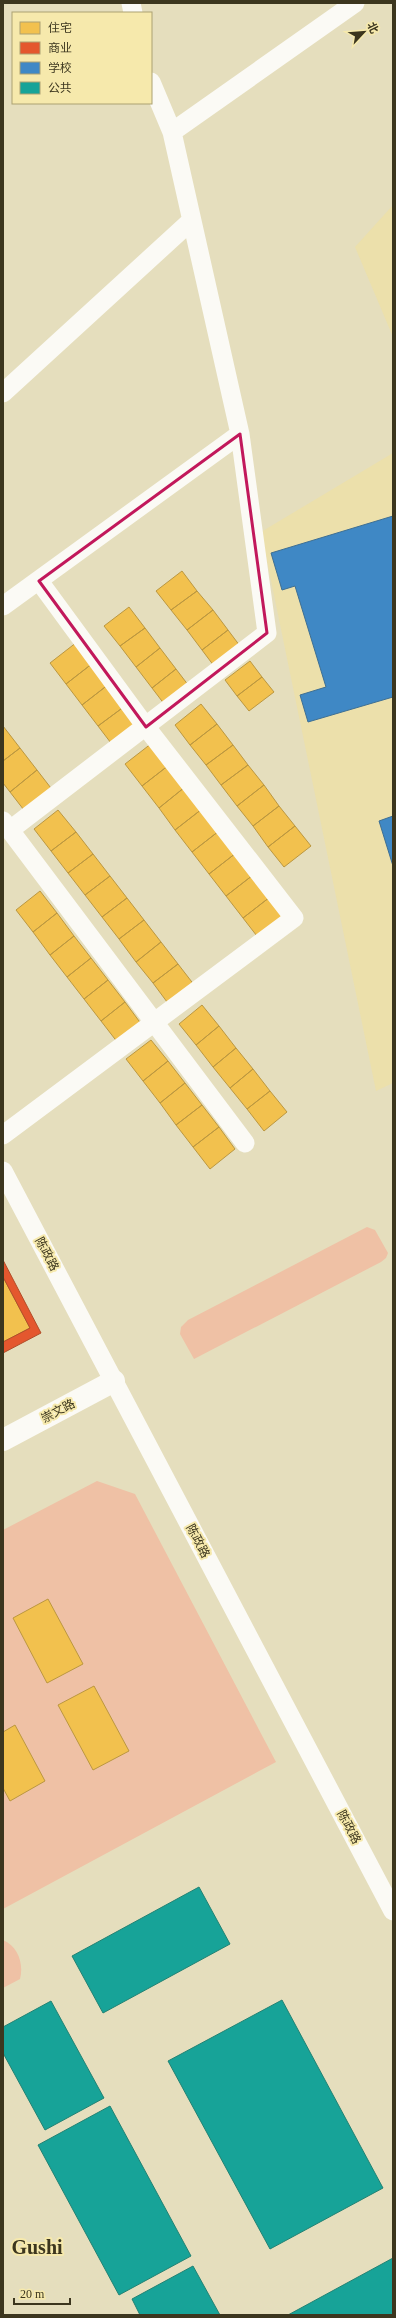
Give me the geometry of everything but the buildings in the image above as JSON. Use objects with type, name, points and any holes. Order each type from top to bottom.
[{"type":"main road","name":"崇文路","points":[[3,1440],[114,1381]]},
{"type":"street","points":[[172,132],[356,3]]},
{"type":"street","points":[[152,84],[172,132],[240,434],[267,633],[146,726],[6,825],[245,1143]]},
{"type":"street","points":[[3,393],[192,220]]},
{"type":"street","points":[[3,606],[240,434]]},
{"type":"street","points":[[3,1135],[294,918],[146,726],[39,581]]},
{"type":"street","name":"陈政路","points":[[3,1171],[393,1911]]},
{"type":"highlighted area","points":[[240,434],[267,633],[146,727],[39,581]]},
{"type":"shaded area","points":[[393,205],[393,337],[355,247]]},
{"type":"shaded area","points":[[393,453],[393,1083],[376,1091],[261,532]]},
{"type":"shaded area","points":[[367,1227],[375,1230],[388,1253],[386,1258],[381,1262],[194,1359],[180,1334],[181,1327],[188,1320]]},
{"type":"shaded area","points":[[97,1481],[135,1494],[276,1762],[3,1909],[3,1530]]},
{"type":"shaded area","points":[[3,1940],[13,1947],[19,1956],[21,1973],[20,1979],[3,1988]]},
{"type":"district","name":"Gushi","points":[[37,2247]]}]
